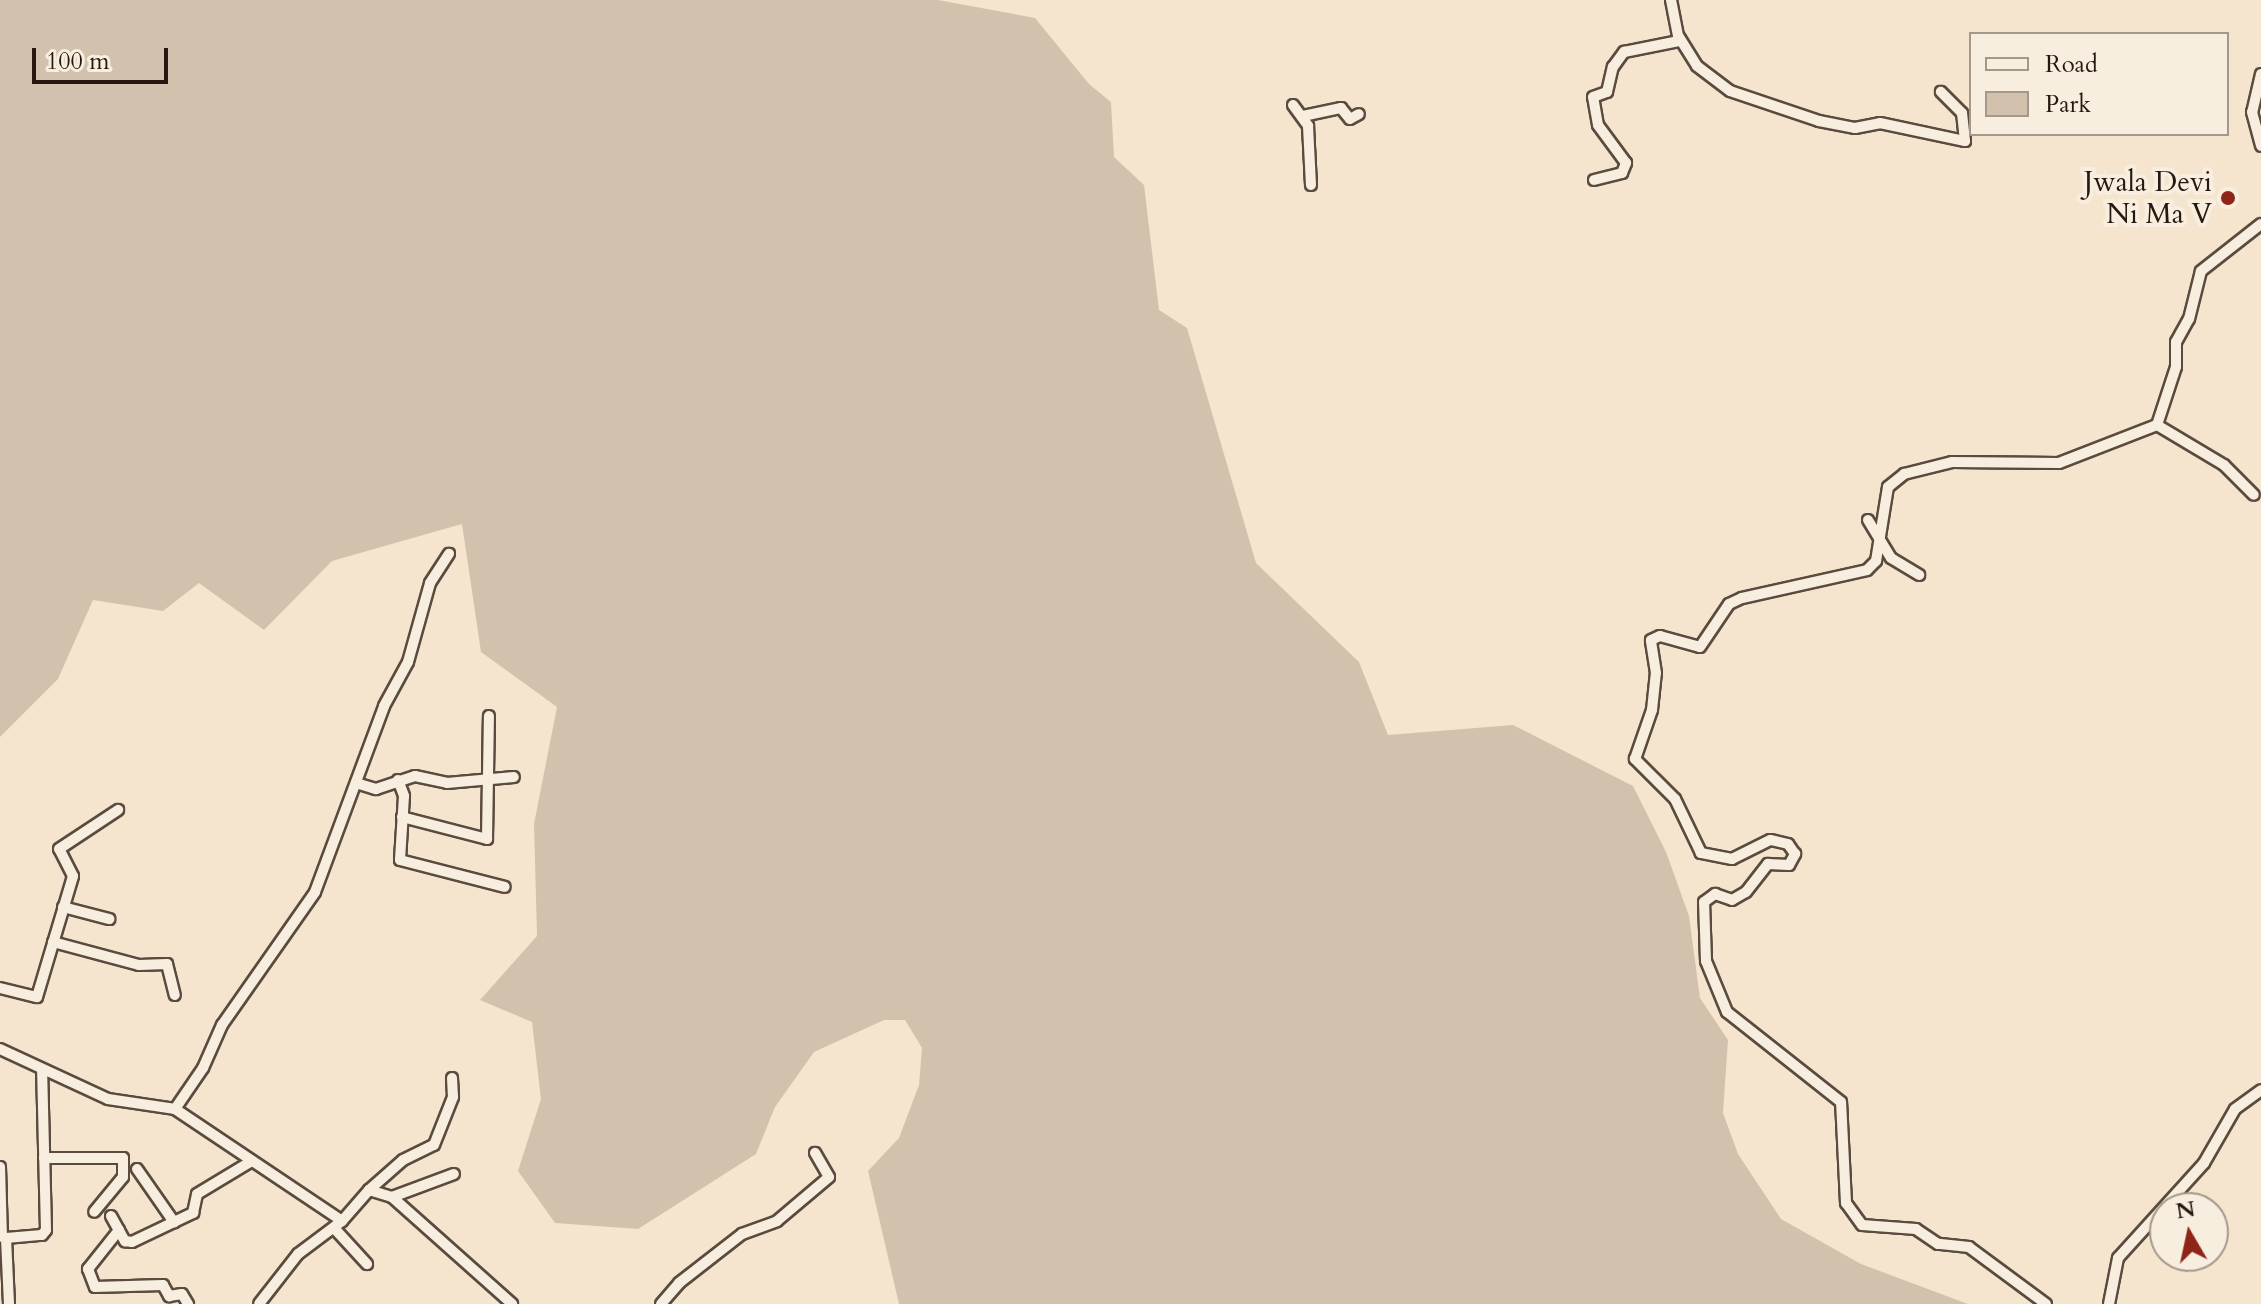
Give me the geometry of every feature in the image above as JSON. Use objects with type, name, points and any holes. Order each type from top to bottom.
[{"type":"street","points":[[1671,0],[1679,37],[1697,66],[1730,91],[1831,123],[1855,128],[1880,123],[1965,141],[1962,113],[1941,92]]},
{"type":"street","points":[[1594,180],[1622,173],[1626,163],[1598,125],[1593,97],[1607,92],[1613,67],[1624,52],[1676,44],[1679,37]]},
{"type":"street","points":[[2261,74],[2252,112],[2261,146]]},
{"type":"street","points":[[1293,105],[1303,116],[1311,185]]},
{"type":"street","points":[[1303,116],[1341,108],[1350,119],[1359,114]]},
{"type":"street","points":[[2157,425],[2176,367],[2176,342],[2189,319],[2201,271],[2261,224]]},
{"type":"street","points":[[2157,425],[2224,465],[2254,495]]},
{"type":"street","points":[[2046,1304],[1969,1247],[1938,1244],[1916,1229],[1862,1225],[1846,1203],[1841,1102],[1727,1012],[1706,961],[1703,912],[1708,895],[1732,900],[1746,892],[1768,864],[1789,865],[1795,854],[1788,844],[1770,840],[1732,859],[1701,853],[1675,799],[1635,759],[1652,710],[1656,673],[1651,640],[1660,636],[1700,647],[1729,604],[1765,591],[1867,570],[1876,561],[1888,487],[1904,474],[1952,462],[2059,463],[2157,425]]},
{"type":"street","points":[[1868,520],[1891,558],[1919,575]]},
{"type":"street","points":[[175,1109],[203,1068],[222,1025],[281,935],[307,908],[384,706],[408,662],[430,583],[449,554]]},
{"type":"street","points":[[402,817],[487,839],[489,716]]},
{"type":"street","points":[[356,783],[376,789],[415,776],[447,783],[514,777]]},
{"type":"street","points":[[398,780],[402,817],[400,860],[505,887]]},
{"type":"street","points":[[0,988],[37,997],[73,876],[59,849],[118,810]]},
{"type":"street","points":[[63,907],[109,919]]},
{"type":"street","points":[[53,942],[139,965],[167,964],[175,995]]},
{"type":"street","points":[[0,1049],[108,1099],[175,1109],[338,1224],[367,1264]]},
{"type":"street","points":[[3,1237],[45,1233],[42,1069]]},
{"type":"street","points":[[259,1304],[298,1254],[338,1224],[369,1190],[403,1160],[434,1145],[453,1097],[452,1078]]},
{"type":"street","points":[[2109,1304],[2118,1258],[2204,1163],[2235,1109],[2261,1090]]},
{"type":"street","points":[[661,1304],[679,1283],[742,1234],[777,1221],[829,1177],[815,1153]]},
{"type":"street","points":[[44,1158],[123,1158],[123,1177],[94,1212]]},
{"type":"street","points":[[111,1216],[119,1230],[132,1242],[193,1213],[194,1199],[205,1187],[250,1162]]},
{"type":"street","points":[[0,1167],[9,1304]]},
{"type":"street","points":[[137,1169],[174,1222]]},
{"type":"street","points":[[392,1197],[454,1174]]},
{"type":"street","points":[[369,1190],[392,1197],[512,1304]]},
{"type":"street","points":[[119,1230],[88,1269],[95,1287],[163,1285],[169,1296],[182,1294],[188,1304]]},
{"type":"green space","points":[[0,0],[938,0],[1035,18],[1089,84],[1111,102],[1114,157],[1144,185],[1159,310],[1187,328],[1256,563],[1359,662],[1388,735],[1513,725],[1633,786],[1666,852],[1689,916],[1700,998],[1728,1040],[1723,1113],[1738,1154],[1781,1219],[1861,1264],[1968,1304],[899,1304],[868,1171],[899,1138],[919,1085],[922,1048],[905,1020],[884,1020],[814,1052],[775,1107],[756,1154],[638,1229],[555,1223],[518,1171],[541,1099],[532,1022],[480,1000],[537,936],[534,824],[557,707],[481,652],[462,524],[332,561],[264,630],[199,583],[163,611],[93,600],[58,679],[0,737]]},
{"type":"place","name":"Jwala Devi Ni Ma V","points":[[2228,198]]}]
